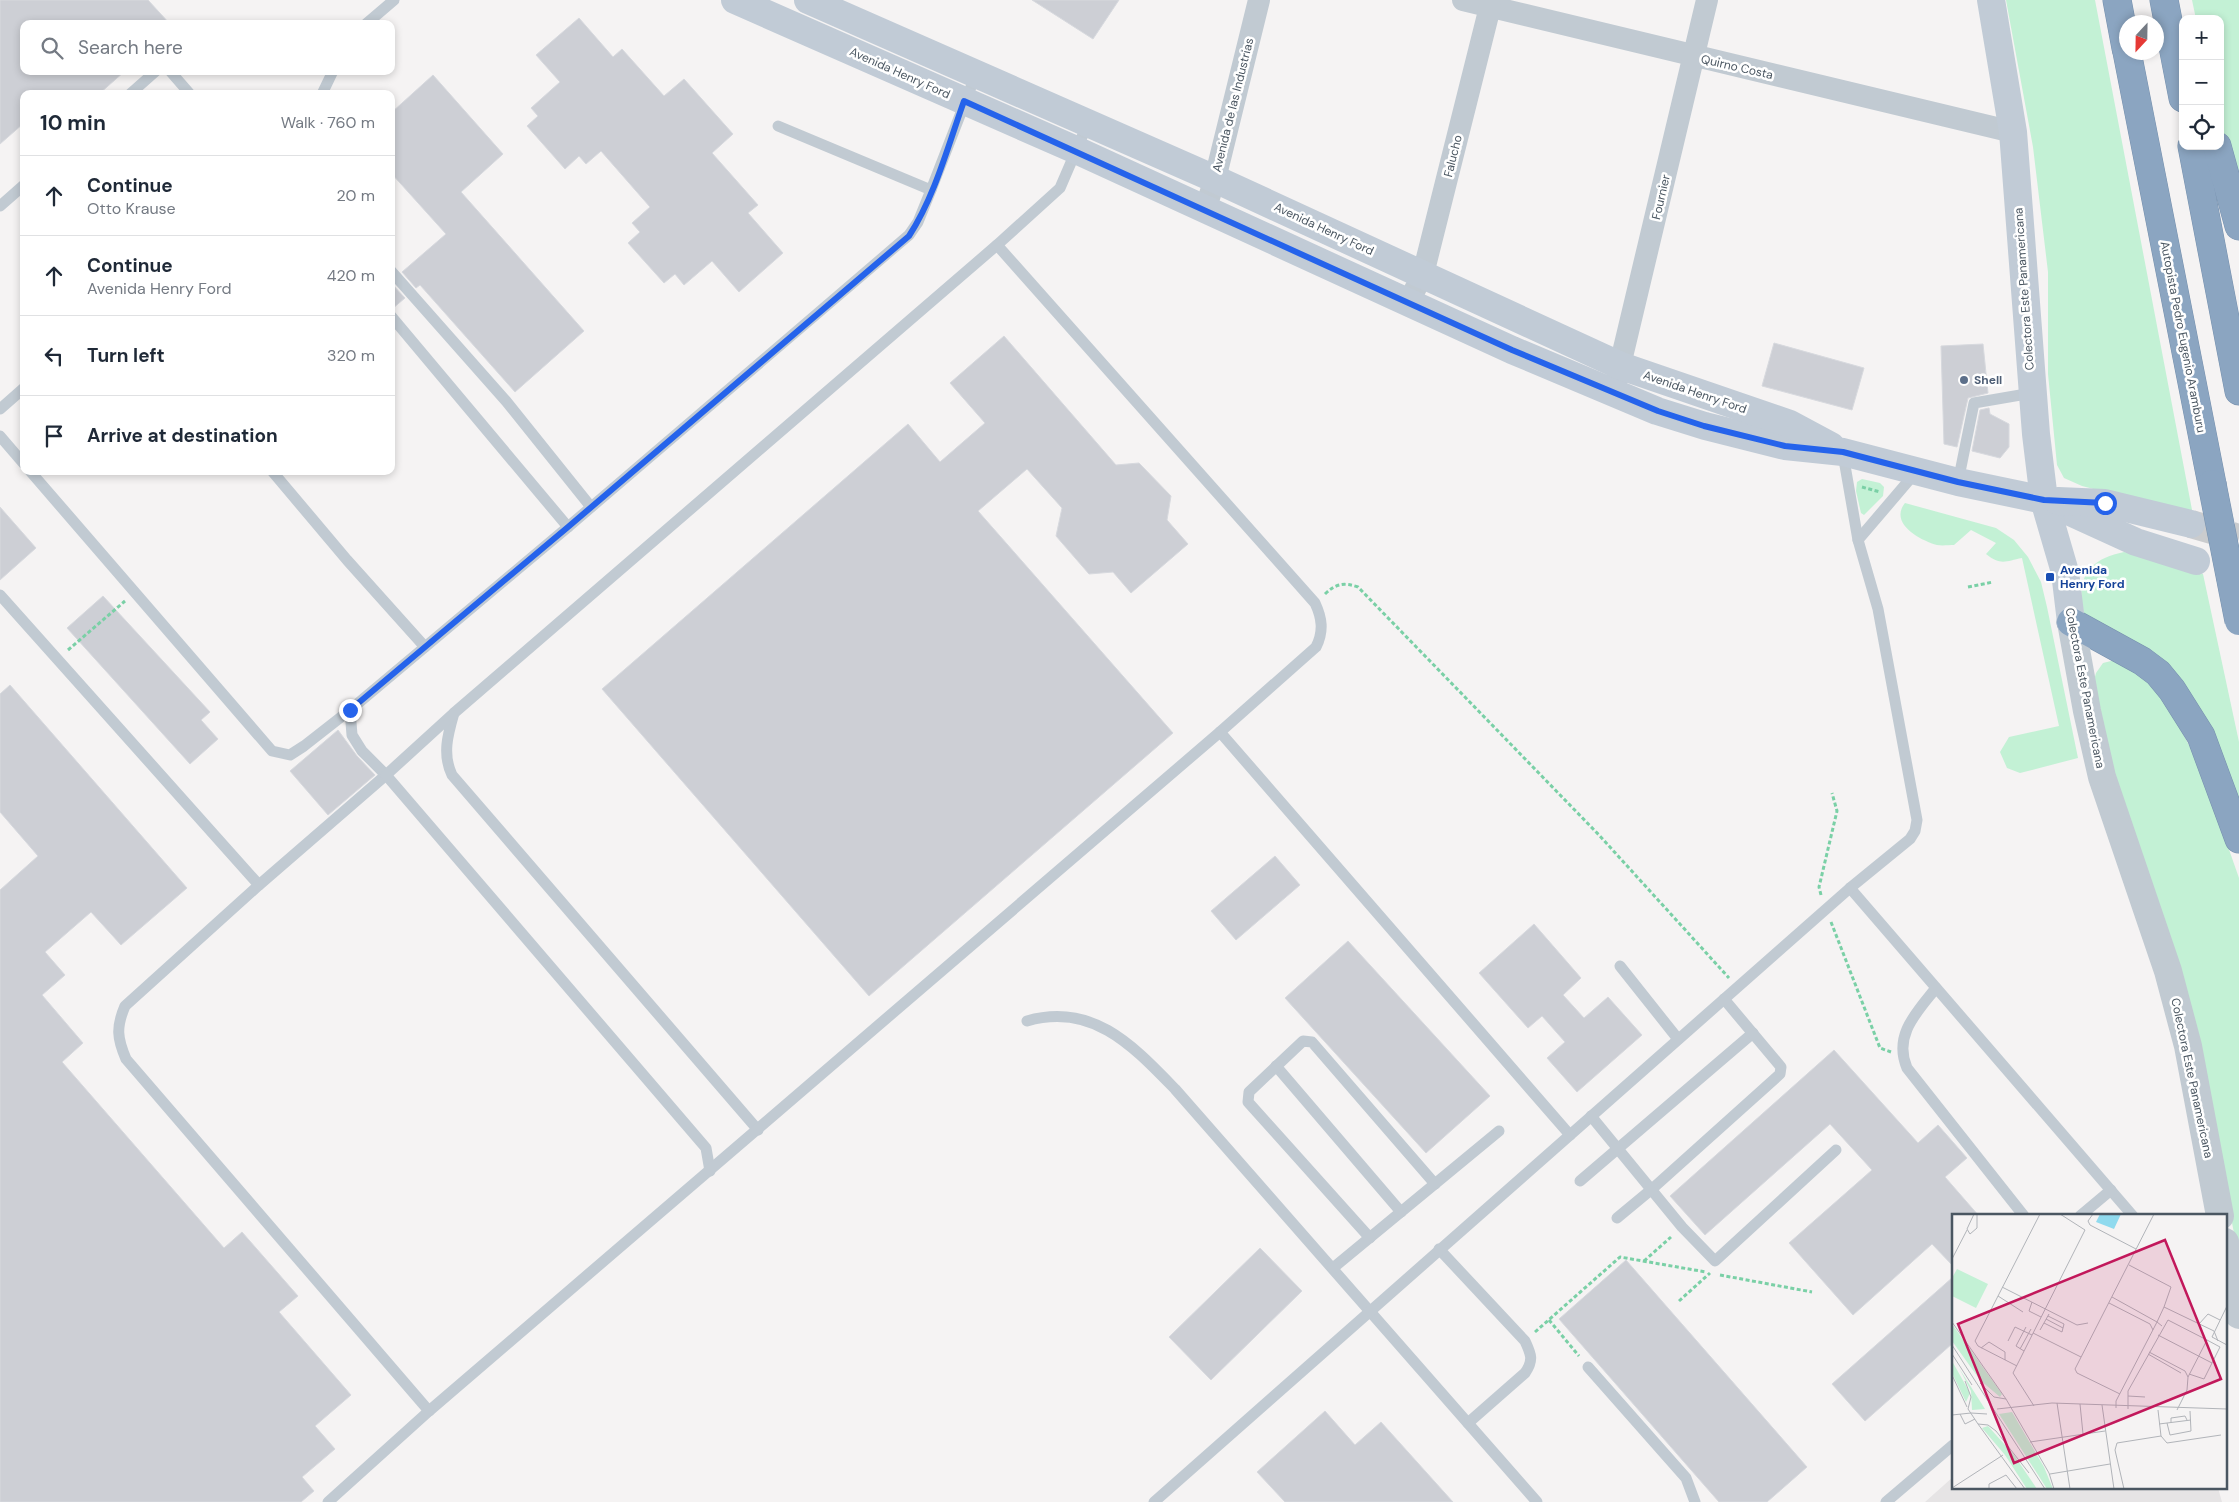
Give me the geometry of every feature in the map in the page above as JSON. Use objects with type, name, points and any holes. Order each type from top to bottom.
[{"type":"highway","points":[[2117,0],[2120,15]]},
{"type":"highway","points":[[2164,0],[2179,77]]},
{"type":"highway","points":[[2176,0],[2181,15]]},
{"type":"highway","name":"Autopista Pedro Eugenio Aramburu","points":[[2129,60],[2239,621]]},
{"type":"highway","points":[[2193,150],[2239,391]]},
{"type":"highway","points":[[2218,150],[2239,226]]},
{"type":"highway","points":[[2072,622],[2142,661],[2158,673],[2172,690],[2201,736],[2239,839]]},
{"type":"main road","name":"Avenida Henry Ford","points":[[735,0],[1076,150],[1512,350],[1658,411],[1704,426],[1785,446],[1843,452],[1916,472],[2044,500],[2136,542],[2196,561]]},
{"type":"main road","name":"Avenida Henry Ford","points":[[808,0],[1215,179],[1621,366],[1790,424],[1843,452]]},
{"type":"main road","name":"Colectora Este Panamericana","points":[[1991,0],[2013,132],[2032,393],[2044,500],[2065,572],[2072,622]]},
{"type":"main road","points":[[2044,500],[2105,503],[2191,524]]},
{"type":"street","name":"Avenida de las Industrias","points":[[1205,210],[1215,179],[1259,0]]},
{"type":"street","name":"Quirno Costa","points":[[1462,0],[2013,132]]},
{"type":"street","name":"Fournier","points":[[1613,393],[1707,0]]},
{"type":"street","name":"Falucho","points":[[1408,303],[1423,274],[1490,7]]},
{"type":"street","name":"Colectora Este Panamericana","points":[[2072,622],[2087,711],[2102,778],[2168,971],[2188,1046],[2220,1214]]},
{"type":"street","points":[[2226,1247],[2239,1315]]},
{"type":"lane","points":[[371,20],[394,0]]},
{"type":"lane","points":[[33,475],[272,751],[290,754],[304,746],[350,710],[592,507],[909,236],[918,222],[976,74]]},
{"type":"lane","points":[[135,90],[151,75]]},
{"type":"lane","points":[[173,75],[187,90]]},
{"type":"lane","points":[[324,90],[331,75]]},
{"type":"lane","points":[[430,1411],[126,1059],[118,1038],[118,1022],[125,1006],[454,713],[997,245],[1060,188],[1088,123]]},
{"type":"lane","points":[[778,126],[931,190]]},
{"type":"lane","points":[[0,206],[20,188]]},
{"type":"lane","points":[[328,1502],[430,1411],[1220,732],[1316,647],[1321,638],[1320,614],[1315,602],[997,245]]},
{"type":"lane","points":[[395,276],[506,401],[592,507]]},
{"type":"lane","points":[[395,321],[568,527]]},
{"type":"lane","points":[[0,409],[20,392]]},
{"type":"lane","points":[[1958,482],[1974,403],[2032,393]]},
{"type":"lane","points":[[0,436],[20,459]]},
{"type":"lane","points":[[1154,1502],[1850,888],[1910,839],[1915,831],[1917,820],[1878,609],[1858,540],[1843,452]]},
{"type":"lane","points":[[1858,540],[1916,472]]},
{"type":"lane","points":[[275,475],[347,560],[425,646]]},
{"type":"lane","points":[[0,595],[259,885]]},
{"type":"lane","points":[[350,710],[352,735],[362,751],[386,775],[706,1148],[710,1171]]},
{"type":"lane","points":[[454,713],[446,748],[447,765],[452,775],[758,1130]]},
{"type":"lane","points":[[1220,732],[1570,1135]]},
{"type":"lane","points":[[1850,888],[2131,1214]]},
{"type":"lane","points":[[1620,966],[1678,1039]]},
{"type":"lane","points":[[1936,988],[1912,1018],[1903,1037],[1903,1057],[1907,1068],[2022,1214]]},
{"type":"lane","points":[[1616,1218],[1652,1190],[1780,1074],[1781,1067],[1724,999]]},
{"type":"lane","points":[[1027,1021],[1044,1016],[1089,1021],[1134,1048],[1175,1089],[1537,1502]]},
{"type":"lane","points":[[1580,1181],[1753,1033]]},
{"type":"lane","points":[[1370,1238],[1248,1102],[1249,1092],[1303,1040],[1312,1042],[1435,1184]]},
{"type":"lane","points":[[1276,1066],[1401,1212]]},
{"type":"lane","points":[[1591,1116],[1682,1227],[1716,1261],[1836,1150]]},
{"type":"lane","points":[[1333,1268],[1499,1131]]},
{"type":"lane","points":[[2082,1214],[2111,1190]]},
{"type":"lane","points":[[1439,1249],[1525,1341],[1532,1354],[1531,1364],[1526,1372],[1468,1423]]},
{"type":"lane","points":[[1588,1367],[1686,1478],[1694,1502]]},
{"type":"lane","points":[[1886,1502],[1952,1446]]},
{"type":"path","points":[[1859,487],[1880,492]]},
{"type":"path","points":[[1968,587],[1994,582]]},
{"type":"path","points":[[1315,602],[1334,585],[1350,584],[1358,587],[1599,835],[1738,987]]},
{"type":"path","points":[[58,659],[135,592]]},
{"type":"path","points":[[1832,793],[1837,811],[1819,887],[1826,910],[1880,1048],[1903,1057]]},
{"type":"path","points":[[1644,1262],[1682,1227]]},
{"type":"path","points":[[1525,1341],[1620,1257],[1812,1292]]},
{"type":"path","points":[[1678,1301],[1710,1273],[1716,1261]]},
{"type":"path","points":[[1549,1320],[1588,1367]]},
{"type":"shaded area","points":[[1952,1478],[1952,1490],[2219,1490],[2222,1502],[1925,1502]]},
{"type":"green space","points":[[2006,0],[2095,0],[2193,515],[2082,486],[2064,478],[2057,465],[2048,374],[2048,272],[2033,147]]},
{"type":"green space","points":[[2192,0],[2239,0],[2239,189],[2224,134],[2224,15],[2195,15]]},
{"type":"green space","points":[[1862,479],[1880,483],[1884,487],[1883,496],[1864,515],[1861,513],[1856,491],[1857,482]]},
{"type":"green space","points":[[1905,503],[1996,528],[2014,540],[2028,557],[2041,582],[2078,758],[2020,773],[2007,768],[2000,752],[2009,737],[2059,726],[2022,558],[2004,562],[1991,558],[1986,554],[1996,543],[1971,530],[1954,545],[1930,543],[1915,535],[1903,524],[1901,510]]},
{"type":"green space","points":[[2124,552],[2148,556],[2203,574],[2239,742],[2239,825],[2215,753],[2084,614],[2082,590],[2083,580],[2088,572],[2102,560]]},
{"type":"green space","points":[[2115,660],[2146,675],[2170,708],[2200,767],[2239,878],[2239,1260],[2200,1052],[2108,766],[2093,684],[2096,673],[2103,663]]},
{"type":"building","points":[[0,0],[148,0],[166,20],[20,20],[20,75],[120,75],[104,90],[20,90],[20,126],[0,144]]},
{"type":"building","points":[[1032,0],[1119,0],[1093,39]]},
{"type":"building","points":[[579,18],[613,57],[622,49],[664,96],[684,79],[733,134],[712,153],[758,205],[748,213],[783,253],[739,292],[712,261],[684,285],[675,274],[664,283],[628,243],[640,232],[632,223],[650,207],[601,151],[586,164],[579,156],[565,169],[527,126],[538,116],[531,108],[560,82],[536,55]]},
{"type":"building","points":[[433,75],[503,154],[461,192],[584,331],[515,392],[420,285],[416,288],[402,272],[446,234],[395,177],[395,109]]},
{"type":"building","points":[[395,287],[405,298],[395,306]]},
{"type":"building","points":[[1004,336],[1116,465],[1139,463],[1171,496],[1167,520],[1188,544],[1131,593],[1113,572],[1089,574],[1056,536],[1062,508],[1027,469],[978,511],[1173,733],[869,996],[602,689],[908,424],[940,462],[985,423],[950,383]]},
{"type":"building","points":[[1774,343],[1864,368],[1852,410],[1762,386]]},
{"type":"building","points":[[1983,344],[1988,393],[1968,398],[1957,447],[1944,444],[1941,346]]},
{"type":"building","points":[[1989,408],[1990,414],[2009,424],[2009,447],[2000,458],[1972,451],[1980,410]]},
{"type":"building","points":[[0,507],[36,548],[0,580]]},
{"type":"building","points":[[103,596],[210,712],[201,720],[218,739],[190,764],[67,628]]},
{"type":"building","points":[[10,685],[187,888],[121,945],[91,912],[45,952],[65,975],[42,995],[83,1043],[62,1062],[224,1248],[242,1232],[298,1296],[279,1312],[351,1395],[315,1426],[335,1449],[302,1477],[314,1491],[301,1502],[0,1502],[0,890],[38,856],[0,812],[0,694]]},
{"type":"building","points":[[338,730],[357,756],[375,775],[328,815],[290,771]]},
{"type":"building","points":[[1275,856],[1300,885],[1236,940],[1211,911]]},
{"type":"building","points":[[1534,924],[1581,978],[1563,995],[1584,1018],[1608,997],[1642,1035],[1577,1092],[1547,1058],[1565,1042],[1542,1016],[1528,1028],[1479,973]]},
{"type":"building","points":[[1348,941],[1490,1096],[1426,1153],[1285,998]]},
{"type":"building","points":[[1834,1050],[1918,1143],[1938,1125],[1967,1158],[1945,1177],[1977,1214],[1952,1214],[1952,1265],[1932,1244],[1853,1315],[1789,1243],[1872,1170],[1830,1124],[1705,1235],[1670,1196]]},
{"type":"building","points":[[1260,1248],[1302,1291],[1211,1380],[1169,1337]]},
{"type":"building","points":[[1626,1260],[1807,1467],[1767,1502],[1719,1502],[1559,1319]]},
{"type":"building","points":[[1952,1278],[1952,1344],[1865,1421],[1832,1384]]},
{"type":"building","points":[[1325,1411],[1355,1445],[1381,1422],[1453,1502],[1285,1502],[1257,1472]]},
{"type":"tunnel","points":[[2191,524],[2239,538]]},
{"type":"place","name":"Shell","points":[[1964,380]]},
{"type":"place","name":"Avenida Henry Ford","points":[[2050,577]]},
{"type":"route","points":[[350,710],[909,236],[918,222],[964,101],[1076,150],[1512,350],[1658,411],[1704,426],[1785,446],[1843,452],[1958,482],[2044,500],[2105,503]]}]
